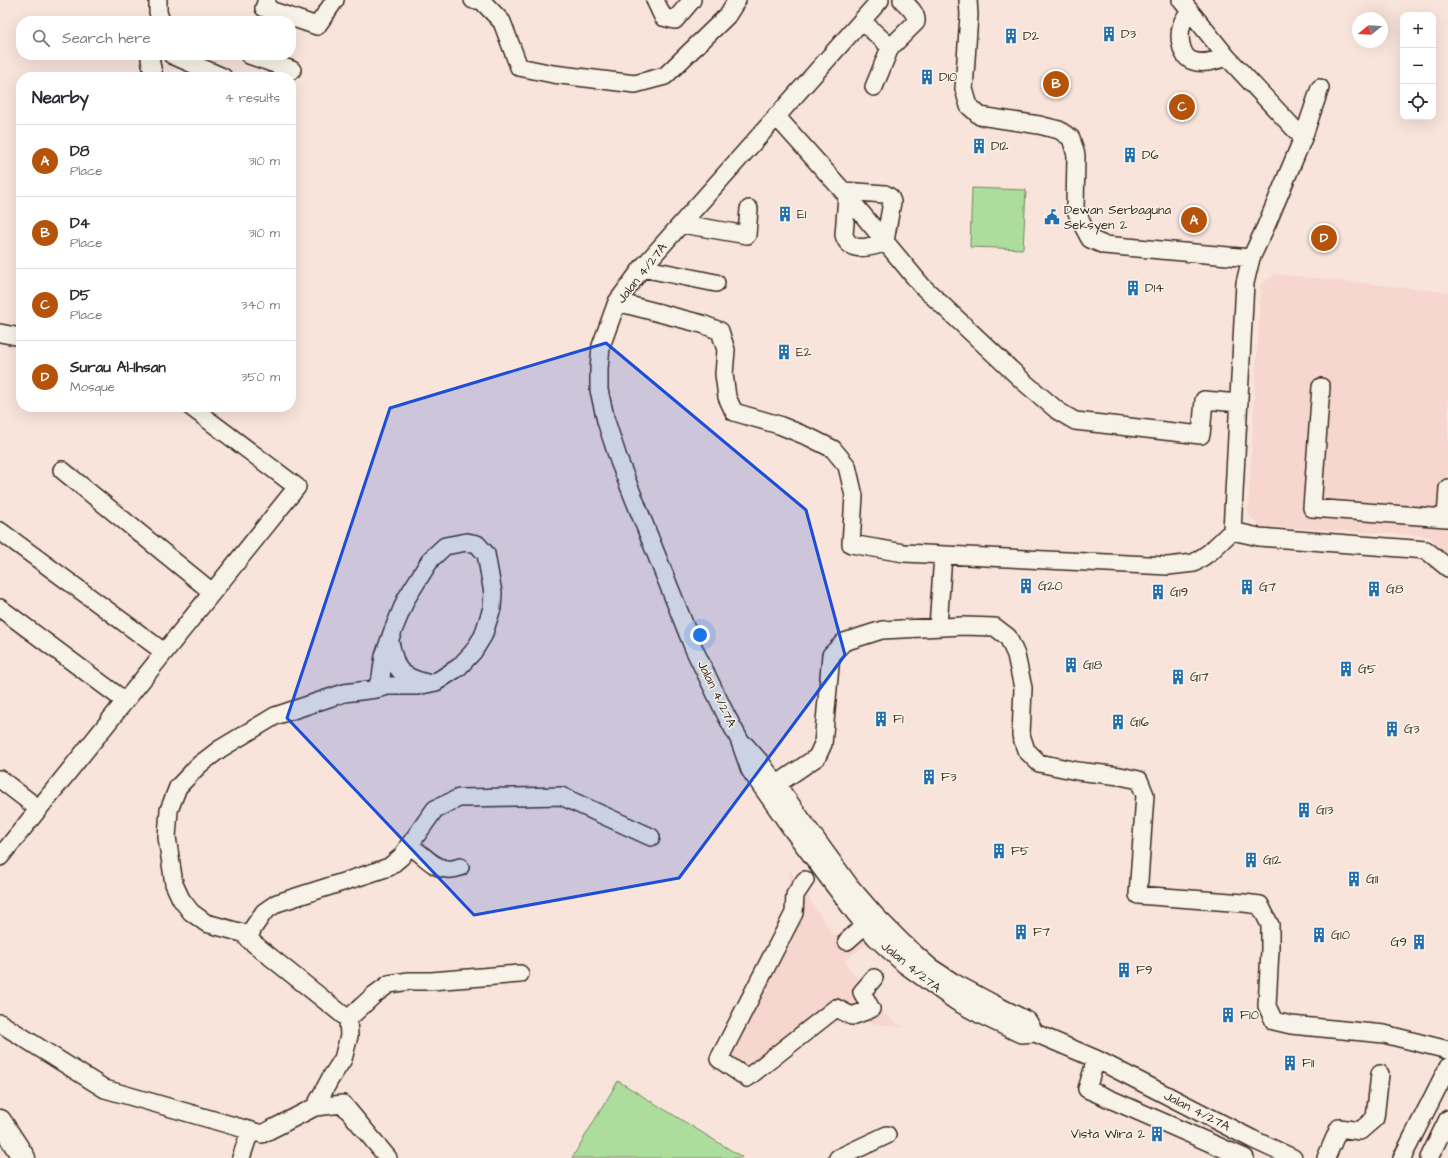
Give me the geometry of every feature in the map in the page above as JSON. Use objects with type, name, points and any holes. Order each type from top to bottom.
[{"type":"highway","points":[[0,1121],[24,1158]]},
{"type":"street","points":[[158,0],[159,16]]},
{"type":"street","points":[[267,0],[264,8],[288,16]]},
{"type":"street","points":[[296,19],[317,26],[335,0]]},
{"type":"street","points":[[473,0],[481,0],[502,22],[519,67],[553,74],[635,84],[665,76],[727,16],[737,0]]},
{"type":"street","points":[[655,0],[664,17],[675,20],[692,0]]},
{"type":"street","name":"Jalan 4/27A","points":[[880,0],[642,268],[617,302],[601,346],[599,390],[606,421],[624,474],[694,649],[739,739],[750,770],[825,875],[871,920],[930,966],[959,986],[1028,1021],[1036,1033],[1096,1059],[1252,1139],[1293,1158]]},
{"type":"street","points":[[874,87],[891,45],[894,44],[916,22],[917,17],[902,0]]},
{"type":"street","points":[[968,0],[969,15],[964,89],[969,106],[980,116],[1039,125],[1059,130],[1071,138],[1076,156],[1075,208],[1090,239],[1104,245],[1251,258]]},
{"type":"street","points":[[1186,5],[1227,57],[1303,138]]},
{"type":"street","points":[[1186,5],[1180,34],[1182,46],[1186,55],[1191,60],[1201,62],[1227,57]]},
{"type":"street","points":[[862,21],[887,44],[891,45]]},
{"type":"street","points":[[150,60],[153,72]]},
{"type":"street","points":[[184,60],[211,72]]},
{"type":"street","points":[[263,60],[292,70]]},
{"type":"street","points":[[617,302],[702,324],[720,331],[726,350],[724,374],[727,397],[734,412],[779,425],[811,438],[833,449],[847,466],[854,496],[851,544],[904,553],[1168,566],[1194,563],[1210,552],[1232,531],[1245,283],[1251,258],[1303,138],[1320,88]]},
{"type":"street","points":[[776,116],[845,193],[927,291],[1046,402],[1058,411],[1075,421],[1201,435],[1204,400],[1239,403]]},
{"type":"street","points":[[845,193],[845,240],[852,246],[860,248],[886,242]]},
{"type":"street","points":[[845,193],[885,194],[890,197],[892,202],[886,242]]},
{"type":"street","points":[[682,224],[747,235],[749,209]]},
{"type":"street","points":[[642,268],[716,283]]},
{"type":"street","points":[[0,333],[16,336]]},
{"type":"street","points":[[1321,387],[1312,508],[1447,518],[1448,488]]},
{"type":"street","points":[[0,858],[297,487],[198,412]]},
{"type":"street","points":[[62,470],[212,592]]},
{"type":"street","points":[[0,531],[164,652]]},
{"type":"street","points":[[1232,531],[1259,537],[1426,550],[1448,568]]},
{"type":"street","points":[[250,935],[206,923],[191,912],[181,898],[174,884],[167,837],[169,810],[178,787],[199,765],[226,745],[275,716],[344,693],[376,688],[388,686],[418,686],[436,682],[459,667],[483,636],[492,608],[493,593],[486,554],[477,544],[467,542],[445,546],[431,559],[406,599],[384,656],[381,677],[376,688]]},
{"type":"street","points":[[938,627],[943,555]]},
{"type":"street","points":[[0,608],[125,701]]},
{"type":"street","points":[[776,785],[817,757],[823,744],[831,654],[844,642],[882,630],[938,627],[994,627],[1008,637],[1016,655],[1023,688],[1021,735],[1026,750],[1039,763],[1077,771],[1120,776],[1139,780],[1145,795],[1138,895],[1260,905],[1270,925],[1267,1006],[1274,1021],[1291,1025],[1384,1034],[1448,1050]]},
{"type":"street","points":[[390,640],[396,667],[404,674],[428,684]]},
{"type":"street","name":"Jalan 4/27A","points":[[739,739],[761,764],[850,886],[871,920]]},
{"type":"street","points":[[0,779],[39,809]]},
{"type":"street","points":[[315,1107],[330,1078],[343,1059],[349,1036],[348,1019],[248,939],[264,912],[277,903],[389,867],[401,857],[435,809],[459,798],[561,796],[651,837]]},
{"type":"street","points":[[408,846],[415,849],[429,862],[447,869],[460,867]]},
{"type":"street","points":[[805,880],[795,895],[794,913],[719,1059],[747,1078],[836,1008],[852,1016],[871,1009],[862,992],[874,978]]},
{"type":"street","points":[[847,941],[871,920]]},
{"type":"street","points":[[348,1019],[374,995],[389,984],[409,981],[431,981],[520,974]]},
{"type":"street","points":[[0,1023],[105,1089],[262,1134],[315,1107],[343,1104],[388,1158]]},
{"type":"street","points":[[1096,1059],[1087,1089],[1246,1158]]},
{"type":"street","points":[[1402,1158],[1448,1066]]},
{"type":"street","points":[[1326,1158],[1339,1128],[1360,1132],[1375,1118],[1380,1074]]},
{"type":"street","points":[[1429,1158],[1448,1119]]},
{"type":"street","points":[[241,1158],[250,1131]]},
{"type":"street","points":[[838,1158],[887,1135]]},
{"type":"highlighted area","points":[[606,343],[806,510],[845,655],[679,878],[474,915],[287,718],[390,408]]},
{"type":"shaded area","points":[[1275,274],[1448,292],[1448,557],[1430,536],[1259,526],[1248,513],[1261,285]]},
{"type":"shaded area","points":[[789,869],[834,936],[852,924],[869,943],[844,961],[883,1013],[903,1028],[832,1016],[748,1084],[712,1062],[789,918]]},
{"type":"green space","points":[[972,188],[1026,190],[1023,249],[970,247]]},
{"type":"green space","points":[[618,1081],[742,1157],[572,1158]]},
{"type":"place","name":"D3","points":[[1109,34]]},
{"type":"place","name":"D2","points":[[1011,36]]},
{"type":"place","name":"D10","points":[[927,77]]},
{"type":"place","name":"D4","points":[[1056,84]]},
{"type":"place","name":"D5","points":[[1182,107]]},
{"type":"place","name":"D12","points":[[979,146]]},
{"type":"place","name":"D6","points":[[1130,155]]},
{"type":"place","name":"E1","points":[[785,214]]},
{"type":"place","name":"Dewan Serbaguna Seksyen 2","points":[[1052,217]]},
{"type":"place","name":"D8","points":[[1194,220]]},
{"type":"place","name":"Surau Al-Ihsan","points":[[1324,238]]},
{"type":"place","name":"D14","points":[[1133,288]]},
{"type":"place","name":"E2","points":[[784,352]]},
{"type":"place","name":"G20","points":[[1026,586]]},
{"type":"place","name":"G7","points":[[1247,587]]},
{"type":"place","name":"G8","points":[[1374,589]]},
{"type":"place","name":"G19","points":[[1158,592]]},
{"type":"place","name":"G18","points":[[1071,665]]},
{"type":"place","name":"G5","points":[[1346,669]]},
{"type":"place","name":"G17","points":[[1178,677]]},
{"type":"place","name":"F1","points":[[881,719]]},
{"type":"place","name":"G16","points":[[1118,722]]},
{"type":"place","name":"G3","points":[[1392,729]]},
{"type":"place","name":"F3","points":[[929,777]]},
{"type":"place","name":"G13","points":[[1304,810]]},
{"type":"place","name":"F5","points":[[999,851]]},
{"type":"place","name":"G12","points":[[1251,860]]},
{"type":"place","name":"G11","points":[[1354,879]]},
{"type":"place","name":"F7","points":[[1021,932]]},
{"type":"place","name":"G10","points":[[1319,935]]},
{"type":"place","name":"G9","points":[[1419,942]]},
{"type":"place","name":"F9","points":[[1124,970]]},
{"type":"place","name":"F10","points":[[1228,1015]]},
{"type":"place","name":"F11","points":[[1290,1063]]},
{"type":"place","name":"Vista Wira 2","points":[[1157,1134]]}]
